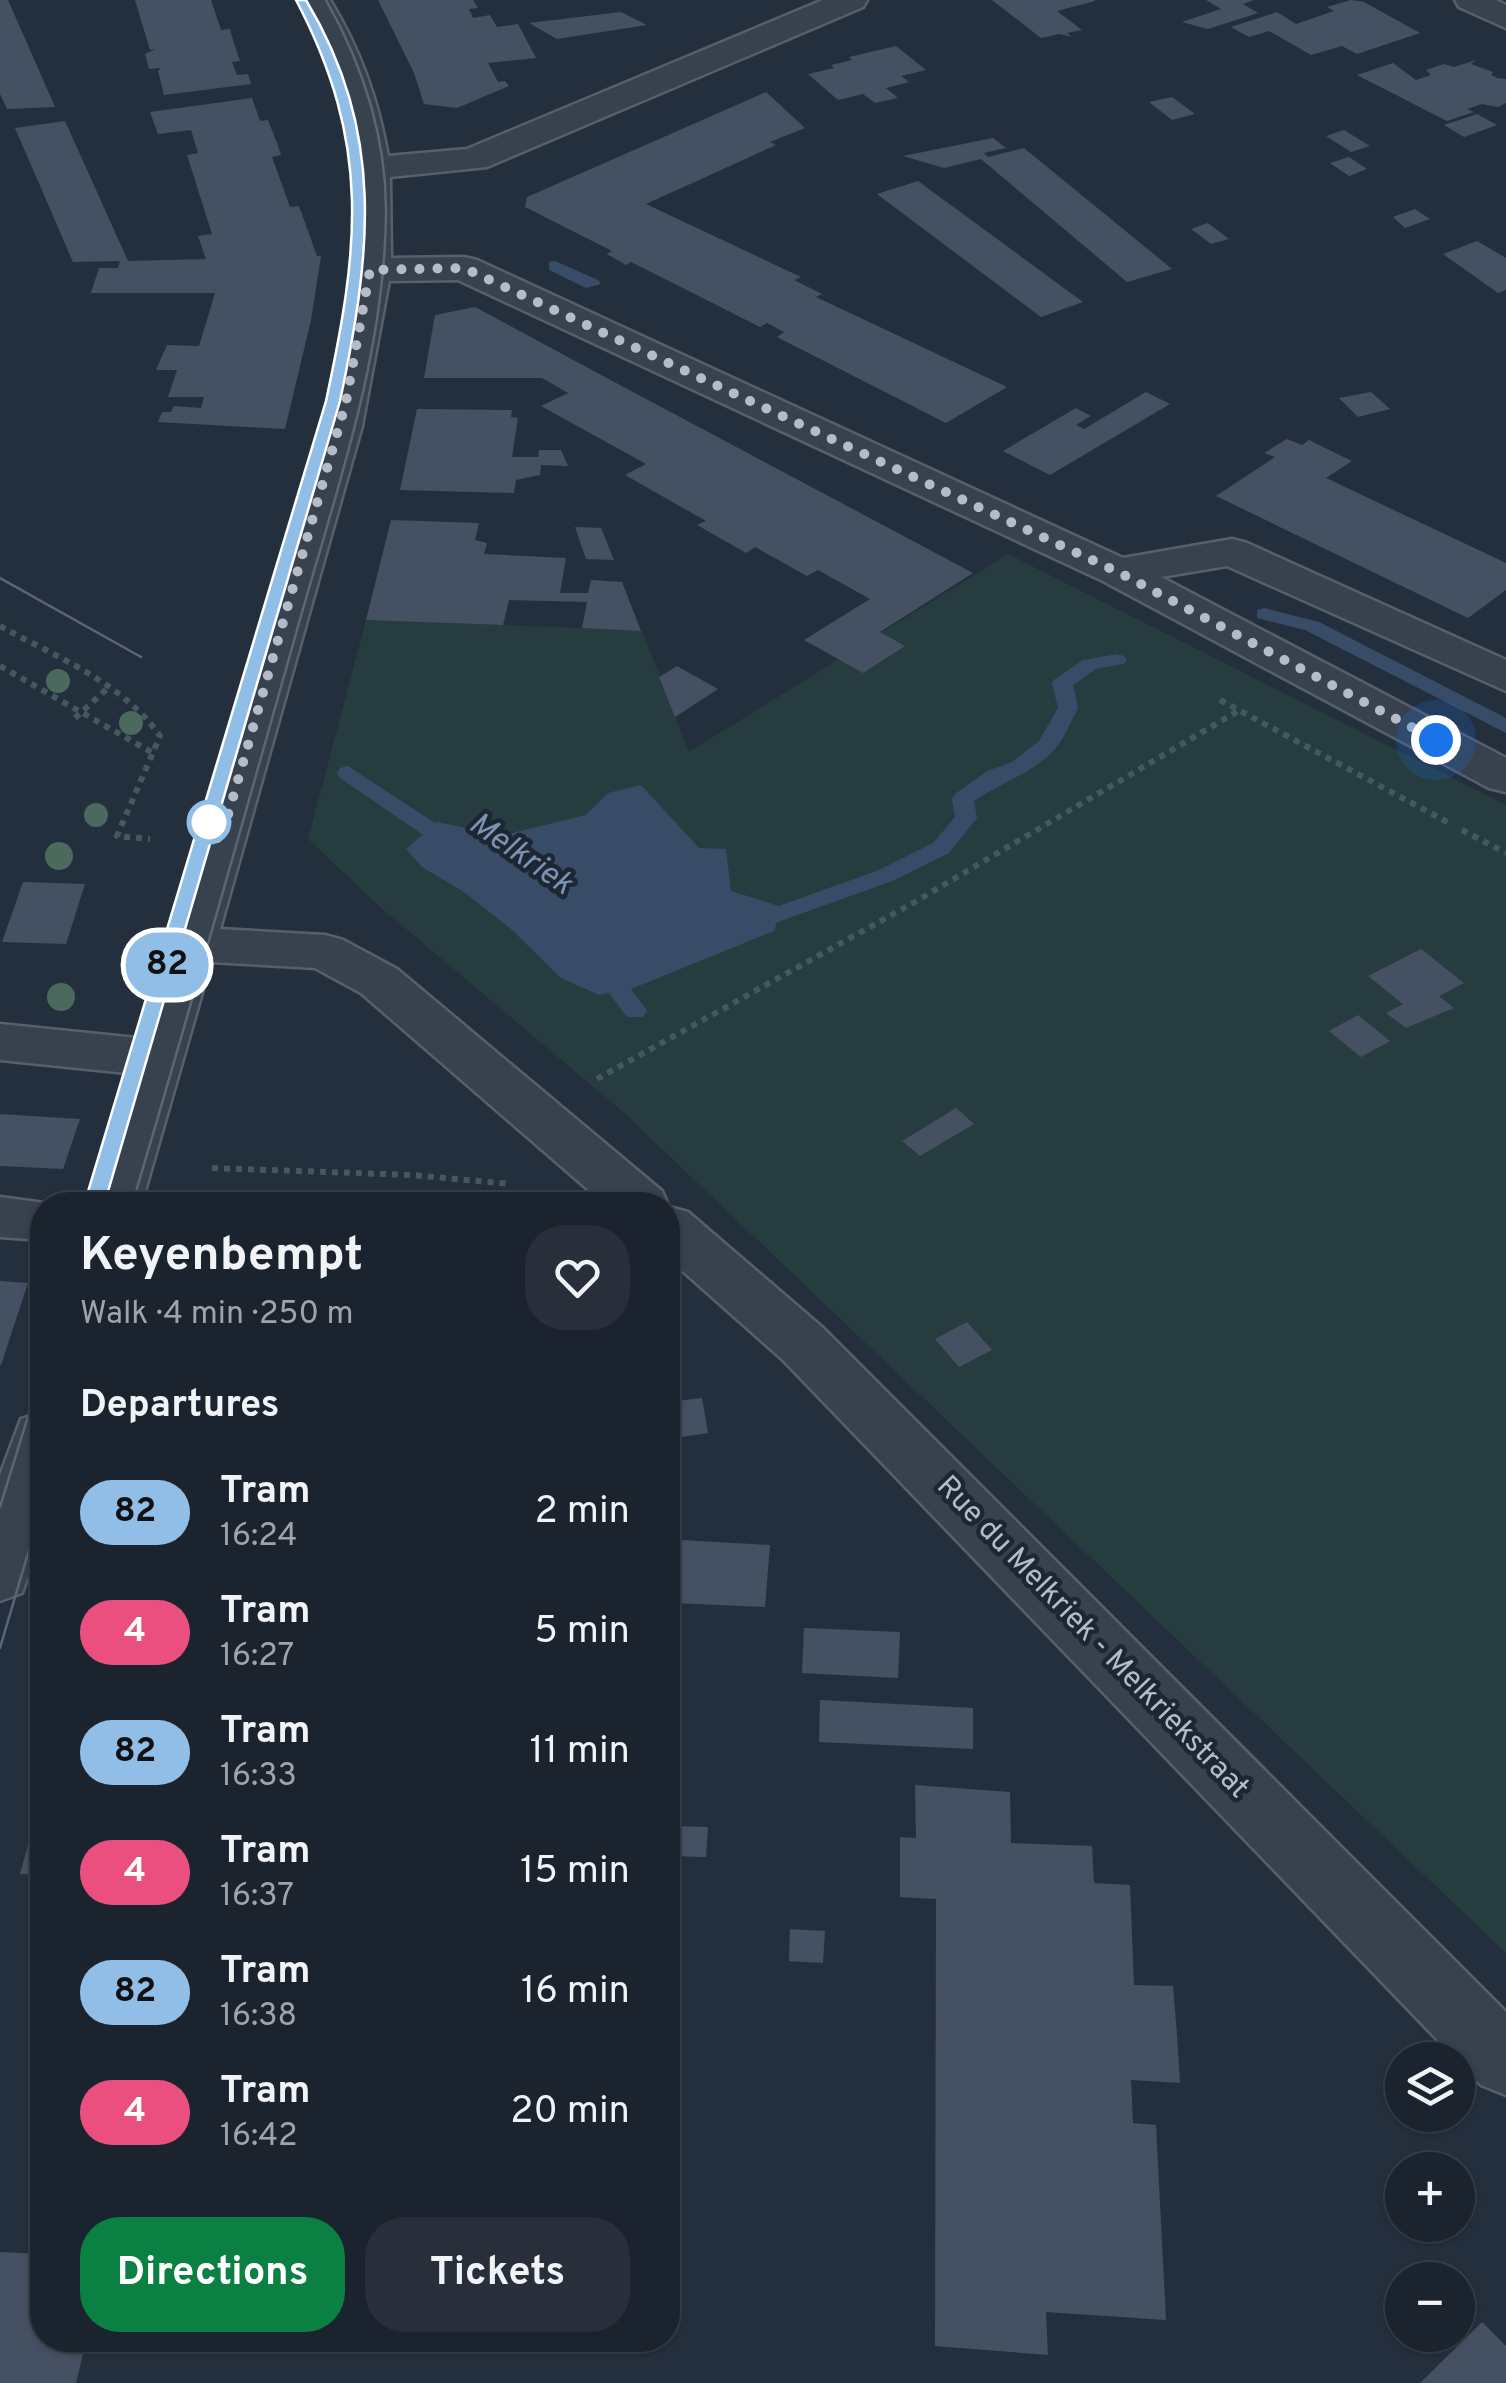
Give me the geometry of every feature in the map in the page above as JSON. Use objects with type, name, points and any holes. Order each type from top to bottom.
[{"type":"street","points":[[117,1192],[346,402],[370,270],[372,168],[355,93],[339,48],[314,0]]},
{"type":"street","points":[[372,168],[474,159],[851,0]]},
{"type":"street","points":[[1471,0],[1506,18]]},
{"type":"street","points":[[370,270],[464,268],[1118,572],[1506,777]]},
{"type":"street","points":[[1118,572],[1232,552],[1506,676]]},
{"type":"street","points":[[191,944],[325,952],[380,981],[627,1192]]},
{"type":"street","points":[[0,1042],[158,1058]]},
{"type":"street","points":[[0,1217],[30,1219]]},
{"type":"street","name":"Rue du Melkriek - Melkriekstraat","points":[[680,1237],[803,1344],[1506,2061]]},
{"type":"street","points":[[0,1576],[30,1476]]},
{"type":"path","points":[[0,626],[108,688],[152,720],[160,736],[117,836],[152,839]]},
{"type":"path","points":[[0,666],[78,716],[153,753]]},
{"type":"path","points":[[78,716],[108,688]]},
{"type":"path","points":[[536,1114],[913,903],[1238,712],[1506,854]]},
{"type":"path","points":[[212,1168],[528,1185]]},
{"type":"green space","points":[[1008,554],[1506,805],[1506,1953],[622,1111],[380,907],[308,839],[366,620],[642,630],[689,752]]},
{"type":"water","points":[[641,785],[699,848],[726,849],[731,891],[782,907],[774,931],[631,989],[599,995],[561,978],[511,929],[464,892],[422,867],[406,849],[437,822],[504,835],[586,815],[608,793]]},
{"type":"building","points":[[0,0],[8,0],[55,107],[7,109],[0,94]]},
{"type":"building","points":[[135,0],[211,0],[221,30],[230,29],[240,61],[232,62],[237,75],[248,74],[251,84],[164,95],[158,71],[161,68],[149,69],[145,54],[156,49],[150,50]]},
{"type":"building","points":[[378,0],[473,0],[478,8],[469,9],[473,18],[490,15],[497,27],[518,24],[536,58],[488,63],[498,82],[505,81],[509,86],[457,108],[424,104],[414,73]]},
{"type":"building","points":[[992,0],[1095,1],[1057,11],[1082,30],[1067,33],[1072,37],[1059,34],[1041,38]]},
{"type":"building","points":[[1206,0],[1254,0],[1243,4],[1258,13],[1208,29],[1182,22],[1221,9]]},
{"type":"building","points":[[1351,0],[1364,2],[1420,33],[1357,54],[1342,46],[1311,55],[1269,31],[1249,37],[1231,27],[1277,12],[1296,24],[1334,11],[1327,7]]},
{"type":"building","points":[[621,12],[647,25],[557,39],[529,23]]},
{"type":"building","points":[[896,46],[926,70],[901,76],[909,82],[886,88],[898,98],[875,103],[863,94],[838,100],[808,74],[834,68],[831,65],[852,60],[849,57]]},
{"type":"building","points":[[1476,60],[1471,64],[1506,79],[1506,103],[1498,107],[1482,104],[1467,109],[1474,112],[1447,121],[1357,75],[1393,63],[1416,80],[1431,75],[1426,70],[1444,64],[1454,67]]},
{"type":"building","points":[[766,92],[805,128],[646,204],[801,277],[794,280],[822,294],[816,297],[1007,387],[946,423],[777,337],[784,332],[767,323],[760,327],[631,262],[626,265],[607,254],[612,251],[525,207],[527,197]]},
{"type":"building","points":[[1172,97],[1195,114],[1172,120],[1149,102]]},
{"type":"building","points":[[252,98],[260,121],[268,120],[277,143],[281,155],[272,157],[290,207],[299,206],[317,256],[321,256],[311,320],[285,429],[158,422],[162,412],[171,412],[174,406],[201,408],[204,397],[168,397],[177,370],[156,370],[167,345],[199,346],[215,293],[91,293],[99,268],[118,268],[120,261],[73,262],[15,128],[65,121],[128,261],[206,259],[198,236],[212,234],[187,155],[198,153],[191,130],[158,134],[150,112]]},
{"type":"building","points":[[1477,114],[1497,125],[1464,137],[1444,125]]},
{"type":"building","points":[[1344,130],[1370,146],[1351,152],[1326,136]]},
{"type":"building","points":[[993,138],[1006,148],[984,153],[988,157],[1024,148],[1172,269],[1127,282],[981,159],[944,168],[903,156]]},
{"type":"building","points":[[1349,157],[1367,169],[1349,176],[1330,163]]},
{"type":"building","points":[[918,181],[1083,302],[1041,317],[877,194]]},
{"type":"building","points":[[1415,209],[1430,219],[1405,228],[1393,217]]},
{"type":"building","points":[[1208,223],[1229,239],[1211,244],[1191,229]]},
{"type":"building","points":[[1477,241],[1506,258],[1506,290],[1498,293],[1443,254]]},
{"type":"building","points":[[475,307],[973,573],[880,632],[905,646],[863,673],[804,640],[870,599],[818,570],[807,576],[755,547],[746,553],[697,525],[706,521],[625,475],[646,464],[541,406],[568,393],[542,378],[424,378],[435,315]]},
{"type":"building","points":[[1146,392],[1170,404],[1050,475],[1003,451],[1076,408],[1091,416],[1076,425],[1084,429]]},
{"type":"building","points":[[1371,392],[1390,409],[1358,417],[1339,398]]},
{"type":"building","points":[[417,409],[512,410],[511,417],[518,418],[512,457],[538,457],[539,450],[561,450],[568,466],[541,465],[540,475],[516,480],[514,493],[400,490]]},
{"type":"building","points":[[1287,439],[1302,445],[1309,440],[1352,461],[1326,478],[1506,563],[1506,590],[1468,618],[1216,496],[1275,457],[1264,453]]},
{"type":"building","points":[[391,520],[479,523],[475,540],[487,543],[484,554],[566,558],[560,593],[588,593],[591,580],[622,582],[641,631],[582,628],[587,602],[509,600],[503,625],[366,620]]},
{"type":"building","points":[[575,527],[601,528],[614,560],[586,559]]},
{"type":"building","points":[[677,666],[718,689],[675,717],[659,677]]},
{"type":"building","points":[[23,882],[85,884],[66,944],[2,942]]},
{"type":"building","points":[[1421,949],[1464,983],[1439,996],[1454,1008],[1406,1028],[1386,1013],[1403,1004],[1368,976]]},
{"type":"building","points":[[1358,1015],[1390,1041],[1361,1057],[1329,1031]]},
{"type":"building","points":[[956,1108],[974,1124],[920,1156],[902,1141]]},
{"type":"building","points":[[0,1114],[80,1119],[63,1169],[0,1166]]},
{"type":"building","points":[[0,1281],[28,1283],[1,1365],[0,1365]]},
{"type":"building","points":[[967,1322],[992,1350],[959,1367],[935,1339]]},
{"type":"building","points":[[702,1398],[708,1433],[680,1437],[680,1401]]},
{"type":"building","points":[[681,1540],[770,1545],[765,1607],[680,1603]]},
{"type":"building","points":[[804,1628],[900,1632],[898,1678],[802,1673]]},
{"type":"building","points":[[820,1700],[973,1708],[973,1749],[819,1742]]},
{"type":"building","points":[[915,1785],[1010,1792],[1011,1843],[1092,1846],[1094,1883],[1130,1885],[1134,1985],[1173,1986],[1180,2083],[1131,2080],[1133,2123],[1156,2125],[1166,2320],[1046,2312],[1048,2355],[935,2346],[936,1899],[900,1897],[900,1837],[916,1838]]},
{"type":"building","points":[[680,1826],[708,1827],[706,1857],[680,1856]]},
{"type":"building","points":[[30,1837],[30,1874],[20,1874]]},
{"type":"building","points":[[790,1929],[825,1931],[823,1963],[789,1961]]},
{"type":"building","points":[[0,2252],[30,2253],[30,2352],[84,2352],[76,2383],[0,2383]]},
{"type":"building","points":[[1482,2322],[1506,2346],[1506,2383],[1420,2383],[1452,2352],[1475,2352],[1475,2329]]},
{"type":"waterway","points":[[555,266],[592,284]]},
{"type":"waterway","points":[[1264,614],[1312,626],[1506,726]]},
{"type":"waterway","points":[[748,925],[887,875],[941,848],[966,818],[963,799],[995,776],[1020,767],[1047,745],[1068,708],[1062,683],[1090,664],[1117,660]]},
{"type":"waterway","name":"Melkriek","points":[[348,773],[456,847]]},
{"type":"waterway","name":"Melkriek","points":[[602,967],[635,1011]]},
{"type":"tram line","points":[[98,1192],[333,401],[344,345],[357,245],[358,197],[353,150],[343,102],[302,0]]},
{"type":"tram line","name":"82","points":[[98,1192],[333,401],[351,316],[361,218],[360,168],[348,108],[328,49],[302,0]]},
{"type":"tram line","points":[[136,1192],[341,477],[377,322],[386,216],[382,159],[362,77],[326,0]]},
{"type":"tram line","points":[[0,578],[141,657]]},
{"type":"tram line","points":[[0,1507],[30,1410]]},
{"type":"tram line","points":[[0,1648],[30,1547]]},
{"type":"route","points":[[209,822],[220,843],[346,402],[370,270],[464,268],[1118,572],[1436,740]]}]
